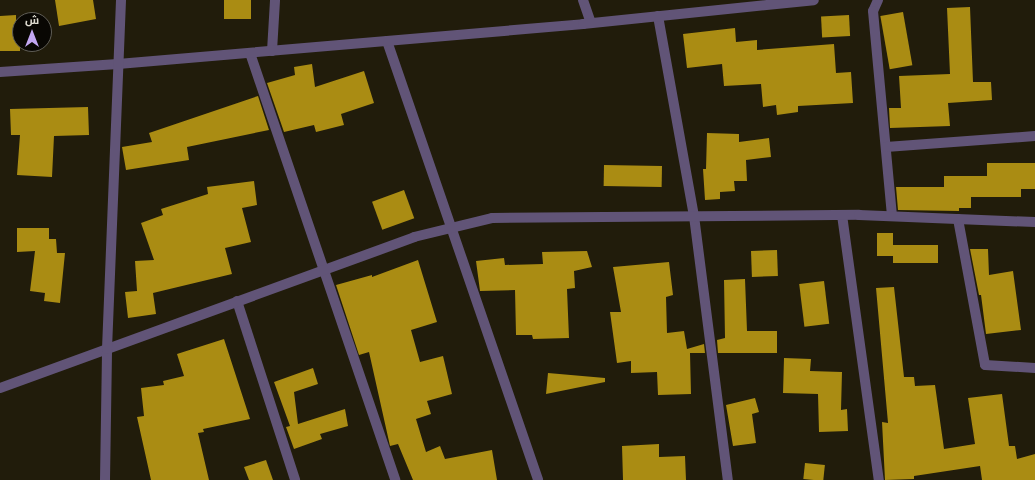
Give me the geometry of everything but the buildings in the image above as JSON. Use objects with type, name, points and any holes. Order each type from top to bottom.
[{"type":"street","points":[[105,480],[107,349],[121,0]]},
{"type":"street","points":[[272,51],[275,0]]},
{"type":"street","points":[[583,0],[591,23]]},
{"type":"street","points":[[0,72],[118,64],[591,23],[658,16],[757,2],[814,0]]},
{"type":"street","points":[[878,0],[873,11],[892,216]]},
{"type":"street","points":[[658,16],[694,216],[728,480]]},
{"type":"street","points":[[387,41],[538,480]]},
{"type":"street","points":[[250,53],[395,480]]},
{"type":"street","points":[[886,147],[1035,136]]},
{"type":"street","points":[[842,215],[879,480]]},
{"type":"street","points":[[0,388],[414,237],[492,218],[842,215],[1035,222]]},
{"type":"street","points":[[958,219],[985,365],[1035,368]]},
{"type":"street","points":[[237,301],[295,480]]}]
